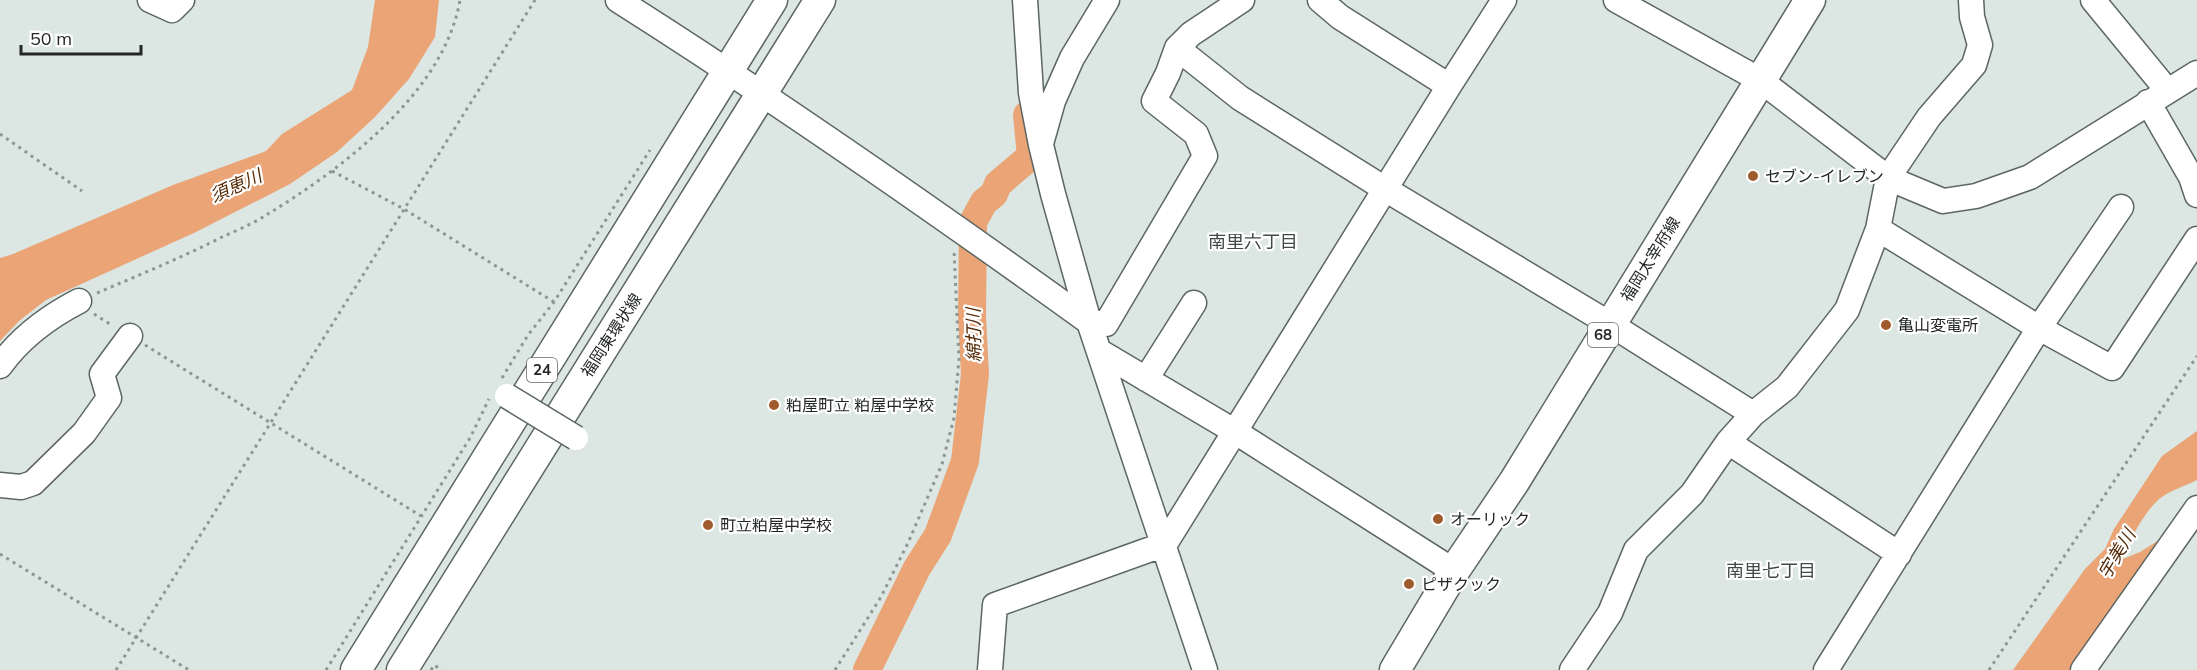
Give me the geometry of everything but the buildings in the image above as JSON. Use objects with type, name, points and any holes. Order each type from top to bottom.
[{"type":"main road","name":"24","points":[[356,670],[772,0]]},
{"type":"main road","name":"福岡東環状線","points":[[402,670],[820,0]]},
{"type":"main road","name":"福岡太宰府線","points":[[1395,670],[1454,571],[1514,482],[1810,0]]},
{"type":"street","points":[[150,0],[172,10],[182,0]]},
{"type":"street","points":[[618,0],[728,70],[961,230],[1089,322],[1106,324],[1206,156],[1196,134],[1154,101],[1177,48],[1191,34],[1242,0]]},
{"type":"street","points":[[1025,0],[1031,93],[1041,145],[1089,322],[1205,670]]},
{"type":"street","points":[[1041,145],[1053,101],[1072,58],[1107,0]]},
{"type":"street","points":[[1320,0],[1340,17],[1449,86]]},
{"type":"street","points":[[990,670],[995,604],[1164,544],[1504,0]]},
{"type":"street","points":[[1616,0],[1760,80],[1888,178],[1943,201],[1976,196],[2030,177],[2197,74]]},
{"type":"street","points":[[1578,662],[1610,614],[1636,550],[1692,494],[1728,442],[1753,414],[1787,387],[1847,310],[1878,229],[1888,178],[1929,117],[1974,65],[1980,45],[1972,16],[1971,0]]},
{"type":"street","points":[[2093,0],[2158,96],[2197,195]]},
{"type":"street","points":[[1177,48],[1240,98],[1753,414]]},
{"type":"street","points":[[1826,670],[2039,328],[2121,207]]},
{"type":"street","points":[[1878,229],[2039,328],[2112,368],[2197,238]]},
{"type":"street","points":[[0,366],[29,334],[56,313],[78,301]]},
{"type":"street","points":[[1146,379],[1194,303]]},
{"type":"street","points":[[0,485],[21,487],[33,483],[84,433],[109,398],[102,374],[130,336]]},
{"type":"street","points":[[1099,351],[1234,431],[1454,571]]},
{"type":"street","points":[[507,396],[576,438]]},
{"type":"street","points":[[1728,442],[1899,554]]},
{"type":"street","points":[[2083,670],[2197,507]]},
{"type":"path","points":[[422,516],[87,310],[78,301],[182,257],[262,218],[332,171],[376,135],[415,92],[447,39],[457,15],[460,0]]},
{"type":"path","points":[[116,670],[535,0]]},
{"type":"path","points":[[0,134],[82,191]]},
{"type":"path","points":[[332,171],[404,209],[554,302]]},
{"type":"path","points":[[835,670],[881,597],[908,543],[942,464],[954,418],[959,359],[954,239],[961,230]]},
{"type":"path","points":[[1989,670],[2197,356]]},
{"type":"path","points":[[0,554],[189,670]]},
{"type":"path","points":[[431,670],[434,665],[442,670]]},
{"type":"water","name":"須恵川","points":[[375,0],[439,0],[435,37],[409,79],[375,117],[337,152],[290,184],[196,232],[46,300],[19,321],[0,341],[0,258],[173,185],[266,151],[282,134],[352,90],[368,47]]},
{"type":"water","name":"宇美川","points":[[2197,431],[2197,480],[2159,499],[2142,519],[2123,559],[2140,552],[2167,535],[2070,670],[2013,670],[2085,569],[2105,549],[2114,529],[2162,456]]},
{"type":"waterway","name":"綿打川","points":[[867,670],[917,568],[938,535],[965,461],[975,374],[972,317],[973,222],[984,202],[994,194],[998,184],[1031,156],[1027,115]]},
{"type":"place","name":"セブン-イレブン","points":[[1753,176]]},
{"type":"place","name":"亀山変電所","points":[[1886,325]]},
{"type":"place","name":"粕屋町立 粕屋中学校","points":[[774,405]]},
{"type":"place","name":"オーリック","points":[[1438,519]]},
{"type":"place","name":"町立粕屋中学校","points":[[708,525]]},
{"type":"place","name":"ピザクック","points":[[1409,584]]},
{"type":"district","name":"南里六丁目","points":[[1253,242]]},
{"type":"district","name":"南里七丁目","points":[[1771,571]]}]
